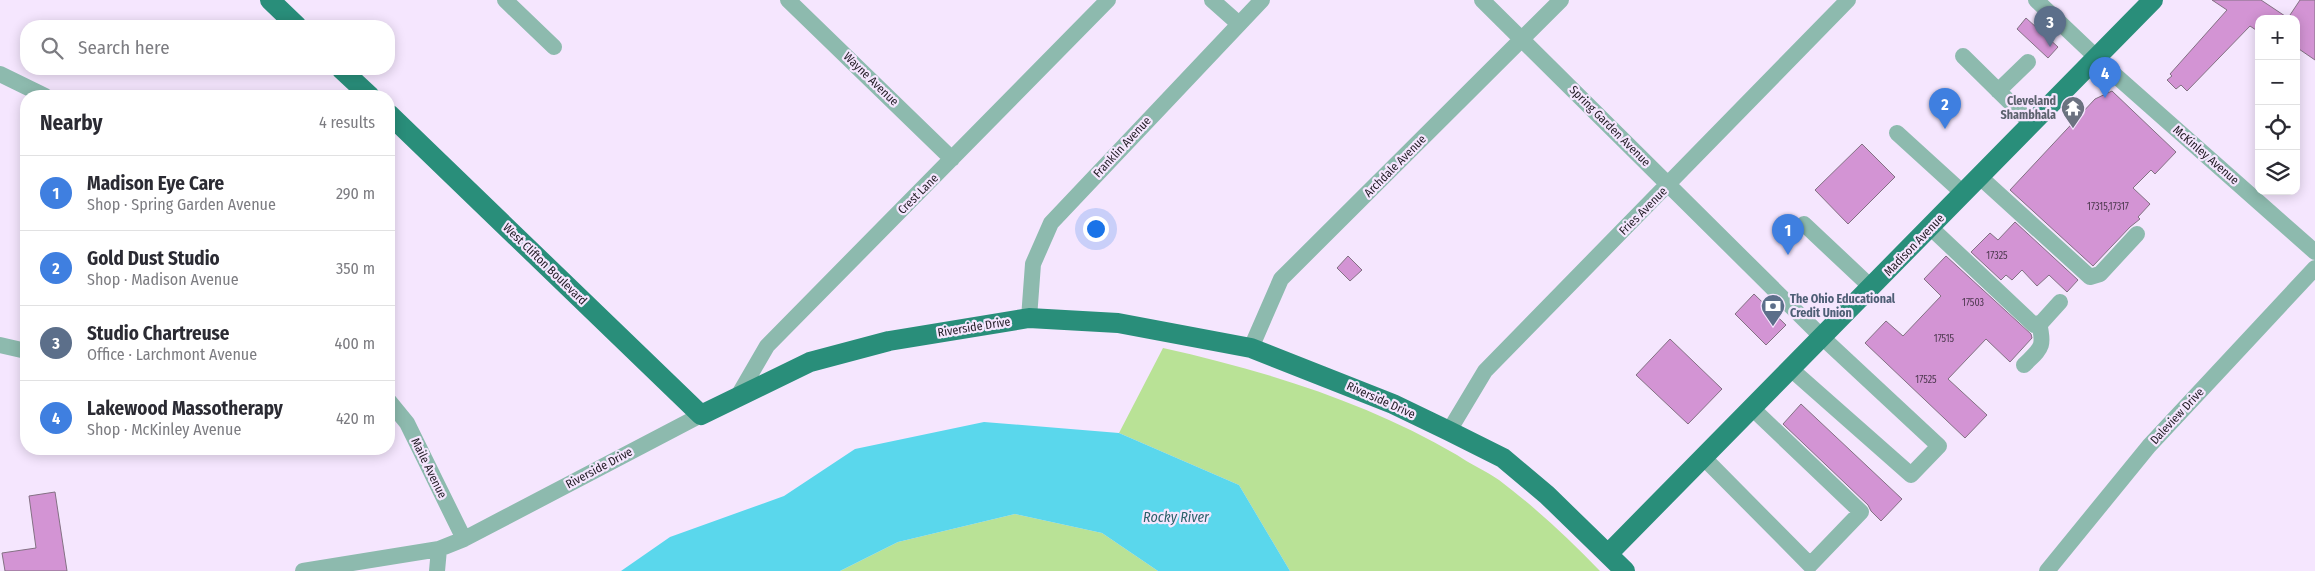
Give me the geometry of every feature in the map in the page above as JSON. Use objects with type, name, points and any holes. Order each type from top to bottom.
[{"type":"main road","points":[[270,0],[291,20]]},
{"type":"main road","name":"Madison Avenue","points":[[1609,554],[1792,370],[2153,0]]},
{"type":"main road","points":[[347,75],[364,90]]},
{"type":"main road","name":"West Clifton Boulevard","points":[[395,120],[701,415]]},
{"type":"main road","name":"Riverside Drive","points":[[701,415],[810,362],[890,341],[1030,318],[1118,323],[1251,348],[1393,404],[1449,431],[1503,458],[1547,495],[1625,571]]},
{"type":"street","points":[[505,0],[554,47]]},
{"type":"street","name":"Wayne Avenue","points":[[788,0],[952,159]]},
{"type":"street","name":"Crest Lane","points":[[738,396],[767,346],[1108,0]]},
{"type":"street","points":[[1212,0],[1238,24]]},
{"type":"street","name":"Franklin Avenue","points":[[1030,318],[1033,264],[1051,223],[1262,0]]},
{"type":"street","name":"Spring Garden Avenue","points":[[1482,0],[1823,338],[1939,446],[1911,475],[1792,370]]},
{"type":"street","name":"Archdale Avenue","points":[[1251,348],[1281,279],[1561,0]]},
{"type":"street","name":"Fries Avenue","points":[[1449,431],[1484,371],[1848,0]]},
{"type":"street","name":"McKinley Avenue","points":[[2036,0],[2096,58],[2315,252]]},
{"type":"street","points":[[1963,56],[2032,124]]},
{"type":"street","points":[[1998,91],[2028,62]]},
{"type":"street","points":[[0,74],[33,90]]},
{"type":"street","points":[[1897,133],[1964,194]]},
{"type":"street","points":[[1980,177],[2090,277],[2100,274],[2137,234]]},
{"type":"street","points":[[1804,224],[1872,288]]},
{"type":"street","points":[[1931,228],[2034,325],[2039,323],[2060,302]]},
{"type":"street","name":"Daleview Drive","points":[[2047,571],[2149,446],[2315,268]]},
{"type":"street","points":[[2024,365],[2040,349],[2043,342],[2039,323]]},
{"type":"street","points":[[0,345],[20,349]]},
{"type":"street","name":"Maile Avenue","points":[[395,408],[407,423],[464,539]]},
{"type":"street","points":[[1704,458],[1810,564],[1861,512],[1754,408]]},
{"type":"street","name":"Riverside Drive","points":[[303,571],[439,549],[464,539],[701,415]]},
{"type":"street","points":[[438,571],[439,549]]},
{"type":"green space","points":[[1163,348],[1240,367],[1314,390],[1387,419],[1422,436],[1499,480],[1526,501],[1600,571],[1290,571],[1239,485],[1119,433]]},
{"type":"green space","points":[[1015,514],[1102,533],[1158,571],[840,571],[898,542]]},
{"type":"water","name":"Rocky River","points":[[984,422],[1119,433],[1239,485],[1290,571],[1158,571],[1102,533],[1015,514],[898,542],[840,571],[621,571],[670,537],[784,496],[855,449]]},
{"type":"building","points":[[2212,0],[2261,0],[2284,15],[2255,15],[2255,29],[2250,26],[2187,91],[2181,85],[2176,89],[2167,80],[2172,76],[2170,74],[2227,10]]},
{"type":"building","points":[[2300,0],[2315,0],[2315,60],[2300,50],[2300,15],[2290,15]]},
{"type":"building","points":[[2026,18],[2058,47],[2048,58],[2017,29]]},
{"type":"building","points":[[2112,91],[2176,152],[2155,174],[2151,170],[2133,188],[2150,204],[2138,217],[2140,219],[2093,266],[2010,190],[2095,99]]},
{"type":"building","points":[[1862,144],[1895,177],[1848,224],[1815,190]]},
{"type":"building","points":[[2015,222],[2078,280],[2067,292],[2049,275],[2037,286],[2022,270],[2012,280],[2006,275],[2001,280],[1971,252],[1990,233],[1998,240]]},
{"type":"building","points":[[1348,256],[1362,270],[1350,281],[1337,268]]},
{"type":"building","points":[[1946,256],[2031,334],[2032,338],[2010,362],[1986,339],[1948,379],[1987,415],[1965,438],[1865,343],[1886,321],[1903,336],[1941,296],[1924,279]]},
{"type":"building","points":[[1754,294],[1786,325],[1766,345],[1735,314]]},
{"type":"building","points":[[1670,339],[1722,389],[1688,424],[1636,375]]},
{"type":"building","points":[[1801,404],[1902,499],[1881,521],[1868,505],[1783,424]]},
{"type":"building","points":[[55,492],[67,571],[5,571],[2,553],[36,548],[29,496]]},
{"type":"place","name":"Studio Chartreuse","points":[[2050,47]]},
{"type":"place","name":"Lakewood Massotherapy","points":[[2105,98]]},
{"type":"place","name":"Gold Dust Studio","points":[[1945,129]]},
{"type":"place","name":"Cleveland Shambhala","points":[[2073,129]]},
{"type":"place","name":"Madison Eye Care","points":[[1788,255]]},
{"type":"place","name":"The Ohio Educational Credit Union","points":[[1773,327]]}]
